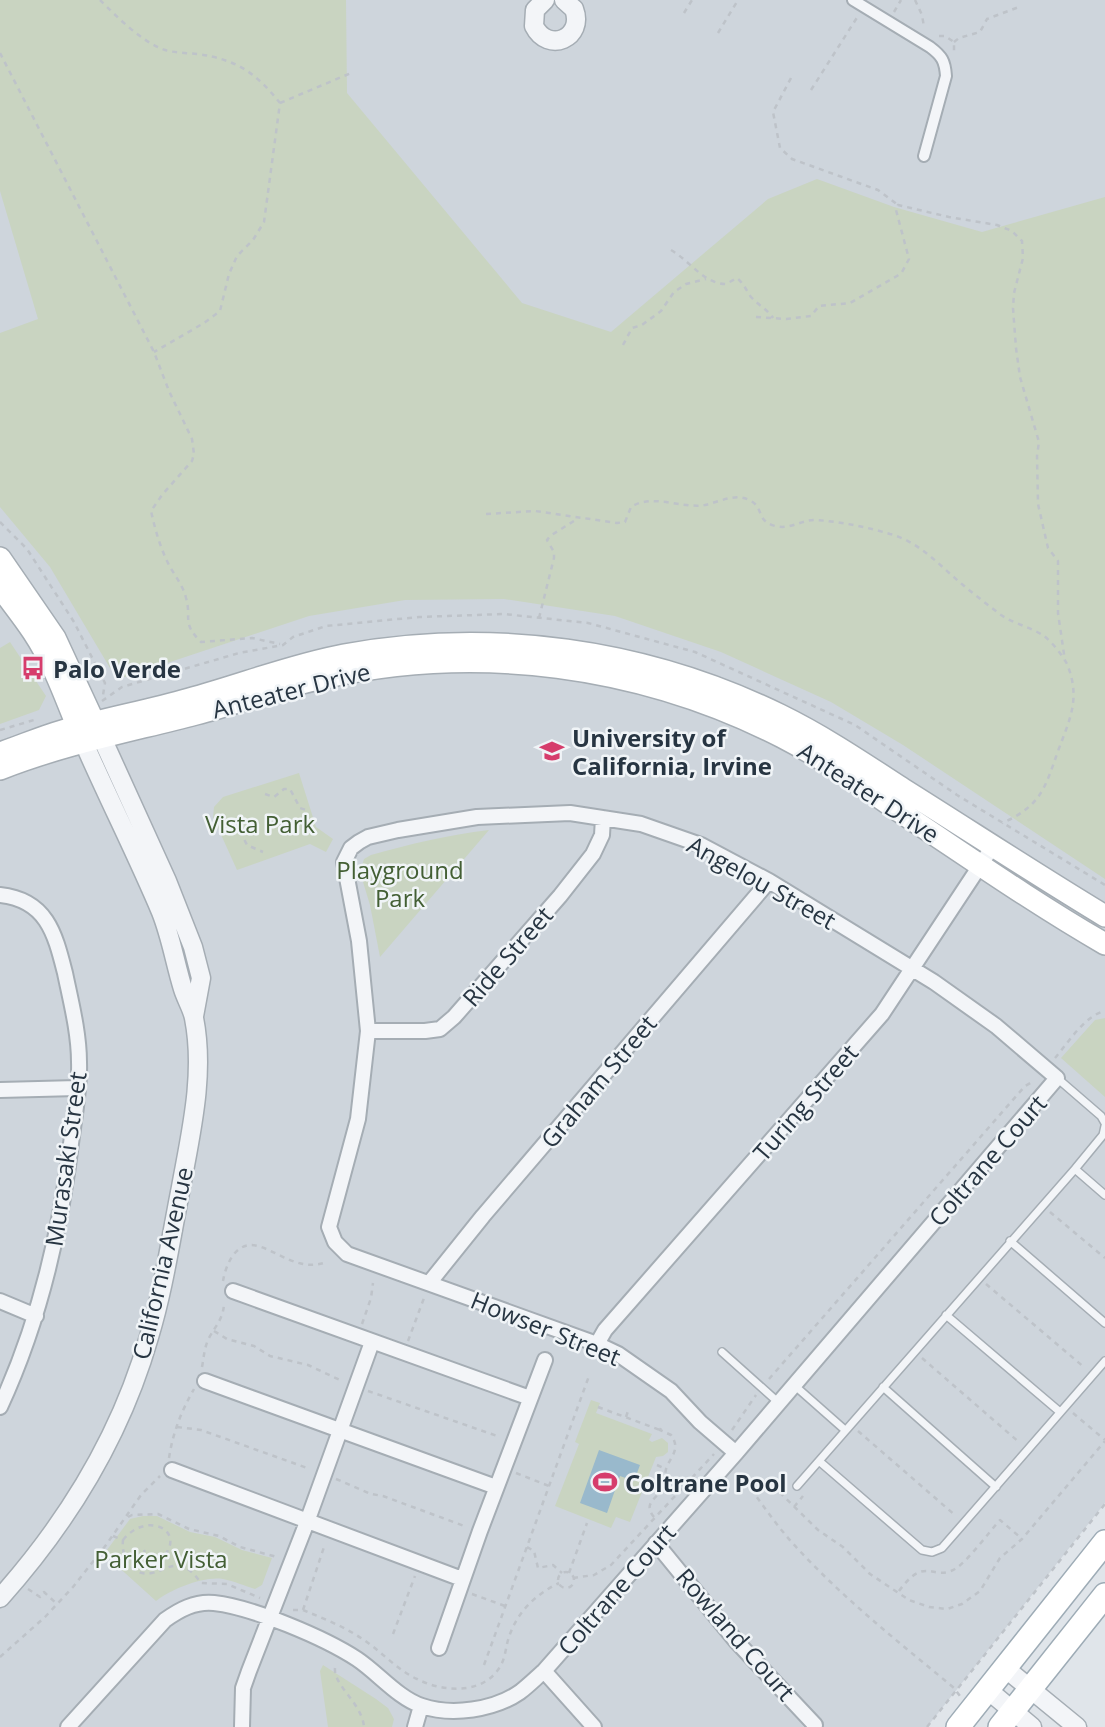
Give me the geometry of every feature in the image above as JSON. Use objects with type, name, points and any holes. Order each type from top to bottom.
[{"type":"main road","name":"California Avenue","points":[[0,558],[55,638],[92,726]]},
{"type":"main road","name":"California Avenue","points":[[0,587],[33,633],[70,704],[92,726]]},
{"type":"main road","name":"Anteater Drive","points":[[0,753],[302,665],[379,649],[475,643],[584,652],[662,669],[729,692],[781,715],[831,743],[1105,916]]},
{"type":"main road","name":"Anteater Drive","points":[[0,769],[92,726],[214,709],[287,687],[358,671],[399,665],[478,661],[561,667],[654,686],[730,713],[782,737],[832,766],[1053,914],[1105,944]]},
{"type":"main road","points":[[958,1727],[1105,1542]]},
{"type":"main road","points":[[1006,1719],[1105,1595]]},
{"type":"street","points":[[545,0],[535,10],[534,26],[544,38],[555,41],[570,35],[576,26],[576,15],[566,0]]},
{"type":"street","points":[[853,0],[942,55],[946,76],[924,156]]},
{"type":"street","name":"California Avenue","points":[[2,1592],[43,1548],[96,1465],[130,1393],[160,1296],[194,1108],[198,1069],[194,1016],[201,978],[167,881],[92,726]]},
{"type":"street","name":"Angelou Street","points":[[368,1031],[359,941],[344,862],[351,848],[359,842],[398,830],[477,817],[570,813],[641,824],[701,845],[769,881],[966,1003],[1051,1074]]},
{"type":"street","name":"Ride Street","points":[[368,1031],[440,1029],[454,1017],[593,855],[602,835],[603,818]]},
{"type":"street","name":"Turing Street","points":[[597,1344],[605,1330],[882,1014],[993,846]]},
{"type":"street","name":"Graham Street","points":[[430,1282],[483,1216],[769,881]]},
{"type":"street","name":"Murasaki Street","points":[[0,895],[9,896],[37,910],[49,923],[57,941],[76,1031],[79,1063],[66,1184],[36,1317],[0,1407]]},
{"type":"street","name":"Howser Street","points":[[368,1031],[358,1119],[329,1227],[335,1242],[347,1254],[430,1282],[618,1354],[671,1391],[700,1422],[736,1453]]},
{"type":"street","name":"Coltrane Court","points":[[421,1706],[465,1710],[496,1704],[518,1693],[544,1671],[779,1403],[1051,1074]]},
{"type":"street","points":[[0,1090],[77,1088]]},
{"type":"street","points":[[226,1290],[530,1398]]},
{"type":"street","points":[[0,1301],[36,1317]]},
{"type":"street","points":[[242,1727],[243,1688],[372,1342]]},
{"type":"street","points":[[439,1648],[462,1579],[545,1360]]},
{"type":"street","points":[[200,1381],[496,1487]]},
{"type":"street","points":[[168,1468],[462,1579]]},
{"type":"street","name":"Rowland Court","points":[[656,1544],[736,1640],[815,1725]]},
{"type":"street","points":[[68,1727],[165,1620],[183,1608],[214,1603],[270,1618],[356,1659],[421,1706],[415,1727]]},
{"type":"street","points":[[1005,1668],[1077,1727]]},
{"type":"street","points":[[544,1671],[594,1727]]},
{"type":"street","points":[[988,1690],[1006,1719],[1032,1727]]},
{"type":"lane","name":"Angelou Street","points":[[797,1486],[1103,1135],[1105,1125],[1101,1116],[1051,1074]]},
{"type":"lane","points":[[1075,1168],[1105,1195]]},
{"type":"lane","points":[[1010,1241],[1105,1323]]},
{"type":"lane","points":[[946,1315],[1063,1409]]},
{"type":"lane","points":[[722,1352],[779,1403]]},
{"type":"lane","points":[[819,1461],[922,1550],[932,1552],[942,1548],[1105,1361]]},
{"type":"lane","points":[[794,1385],[847,1427]]},
{"type":"lane","points":[[883,1387],[996,1487]]},
{"type":"path","points":[[100,0],[124,24],[164,50],[224,58],[250,72],[279,103],[264,222],[253,240],[237,256],[229,274],[220,311],[154,352]]},
{"type":"path","points":[[684,13],[692,0]]},
{"type":"path","points":[[718,33],[738,0]]},
{"type":"path","points":[[915,0],[924,22],[920,40]]},
{"type":"path","points":[[811,90],[863,6]]},
{"type":"path","points":[[954,42],[980,32],[987,19],[1019,7]]},
{"type":"path","points":[[0,53],[154,352],[192,439],[192,461],[151,511],[160,544],[187,599],[187,621],[191,633],[201,642],[252,638],[283,645]]},
{"type":"path","points":[[279,103],[351,73]]},
{"type":"path","points":[[791,78],[773,112],[780,148],[792,159],[878,190],[898,205],[997,225],[1012,231],[1022,241],[1023,257],[1014,301],[1016,348],[1020,377],[1039,442],[1038,504],[1048,548],[1058,561],[1058,613],[1065,660],[1075,691],[1070,720],[1045,789],[1021,815],[1002,822]]},
{"type":"path","points":[[756,317],[811,316],[819,306],[850,303],[902,272],[908,259],[896,210],[898,205]]},
{"type":"path","points":[[671,250],[695,267],[706,279]]},
{"type":"path","points":[[623,345],[632,328],[642,325],[661,311],[674,292],[691,282],[706,279],[726,284],[737,278],[746,286],[753,299],[766,308],[773,318]]},
{"type":"path","points":[[486,514],[535,511],[617,523],[625,522],[631,507],[642,503],[695,506],[735,498],[751,501],[756,505],[761,519],[773,526],[789,527],[814,520],[891,534],[931,555],[1004,617],[1044,636],[1065,660]]},
{"type":"path","points":[[539,618],[554,558],[554,552],[547,540],[580,518]]},
{"type":"path","points":[[0,522],[27,550],[75,622],[105,683],[92,726]]},
{"type":"path","points":[[0,730],[25,721],[40,720]]},
{"type":"path","points":[[265,794],[274,797],[284,789],[290,789],[300,808],[306,810]]},
{"type":"path","points":[[230,831],[240,831],[247,845],[263,852]]},
{"type":"path","points":[[732,1430],[762,1388],[1025,1086],[1051,1074],[1088,1021],[1095,1014],[1105,1012]]},
{"type":"path","points":[[1042,1206],[1105,1258]]},
{"type":"path","points":[[0,1657],[57,1604],[113,1536],[141,1495],[168,1468],[176,1427],[200,1381],[204,1350],[223,1318],[226,1290],[224,1274],[234,1254],[249,1245],[306,1265],[327,1262]]},
{"type":"path","points":[[978,1278],[1093,1375]]},
{"type":"path","points":[[404,1354],[430,1282]]},
{"type":"path","points":[[357,1337],[371,1298],[373,1283]]},
{"type":"path","points":[[214,1331],[227,1339],[254,1346],[270,1356],[307,1365],[356,1386],[513,1442]]},
{"type":"path","points":[[914,1351],[1028,1449]]},
{"type":"path","points":[[484,1664],[589,1376]]},
{"type":"path","points":[[598,1407],[671,1435],[676,1446],[675,1453],[666,1469],[663,1486],[649,1504],[649,1510],[654,1517]]},
{"type":"path","points":[[626,1417],[629,1408]]},
{"type":"path","points":[[1063,1409],[1105,1440]]},
{"type":"path","points":[[660,1430],[663,1424]]},
{"type":"path","points":[[176,1427],[201,1430],[371,1494],[480,1531]]},
{"type":"path","points":[[847,1427],[964,1523]]},
{"type":"path","points":[[573,1578],[603,1572],[714,1454]]},
{"type":"path","points":[[657,1465],[666,1469]]},
{"type":"path","points":[[503,1468],[549,1486]]},
{"type":"path","points":[[737,1471],[767,1513],[825,1577],[854,1606],[957,1690],[962,1698]]},
{"type":"path","points":[[926,1727],[1105,1504]]},
{"type":"path","points":[[125,1519],[132,1515],[158,1514],[189,1529],[219,1536],[240,1546],[292,1561]]},
{"type":"path","points":[[899,1591],[908,1578],[922,1571],[945,1573],[958,1567],[1000,1520],[1022,1539]]},
{"type":"path","points":[[569,1573],[587,1523]]},
{"type":"path","points":[[144,1550],[146,1556],[151,1559],[163,1557],[170,1548],[170,1537],[159,1526],[137,1526],[123,1540],[123,1556],[134,1569],[147,1574],[168,1566],[182,1566],[201,1583],[227,1584],[260,1598]]},
{"type":"path","points":[[113,1536],[123,1540]]},
{"type":"path","points":[[303,1610],[327,1540]]},
{"type":"path","points":[[527,1547],[534,1551],[538,1568],[554,1565],[562,1573],[569,1573]]},
{"type":"path","points":[[562,1573],[558,1581],[562,1587],[572,1586],[573,1578],[569,1573]]},
{"type":"path","points":[[393,1634],[415,1576]]},
{"type":"path","points":[[28,1589],[40,1597],[44,1592],[57,1604]]},
{"type":"path","points":[[470,1593],[505,1606]]},
{"type":"path","points":[[335,1668],[335,1677],[359,1709],[364,1727]]},
{"type":"shaded area","name":"University of California, Irvine","points":[[0,0],[1105,0],[1105,1503],[927,1727],[0,1727]]},
{"type":"green space","points":[[0,0],[346,0],[347,93],[522,303],[611,332],[768,199],[817,179],[894,207],[982,232],[1105,197],[1105,879],[903,745],[831,702],[721,652],[615,616],[504,599],[405,600],[309,616],[125,677],[110,668],[50,567],[0,507],[0,333],[38,319],[0,191]]},
{"type":"green space","points":[[10,642],[46,696],[39,710],[0,724],[0,648]]},
{"type":"green space","name":"Vista Park","points":[[299,773],[316,827],[333,839],[326,852],[310,844],[237,870],[213,817],[214,807],[223,797]]},
{"type":"green space","name":"Playground Park","points":[[489,830],[380,957],[370,905],[360,872],[364,859],[415,844]]},
{"type":"green space","points":[[1105,1018],[1105,1097],[1061,1058],[1095,1020]]},
{"type":"green space","name":"Coltrane Pool","points":[[591,1400],[600,1403],[596,1413],[652,1434],[649,1440],[652,1442],[662,1438],[668,1443],[668,1452],[656,1457],[630,1522],[616,1517],[611,1528],[555,1506],[579,1444],[575,1442]]},
{"type":"green space","name":"Parker Vista","points":[[157,1516],[190,1532],[215,1537],[242,1550],[272,1558],[262,1585],[255,1589],[223,1579],[206,1579],[179,1588],[156,1601],[104,1554],[130,1519]]},
{"type":"green space","points":[[323,1665],[388,1708],[394,1719],[392,1727],[328,1727],[320,1671]]},
{"type":"water","name":"Coltrane Pool","points":[[599,1450],[640,1465],[634,1481],[620,1476],[607,1513],[580,1503]]},
{"type":"place","name":"Palo Verde","points":[[33,668]]},
{"type":"place","name":"University of California, Irvine","points":[[552,751]]},
{"type":"place","name":"Coltrane Pool","points":[[605,1482]]}]
